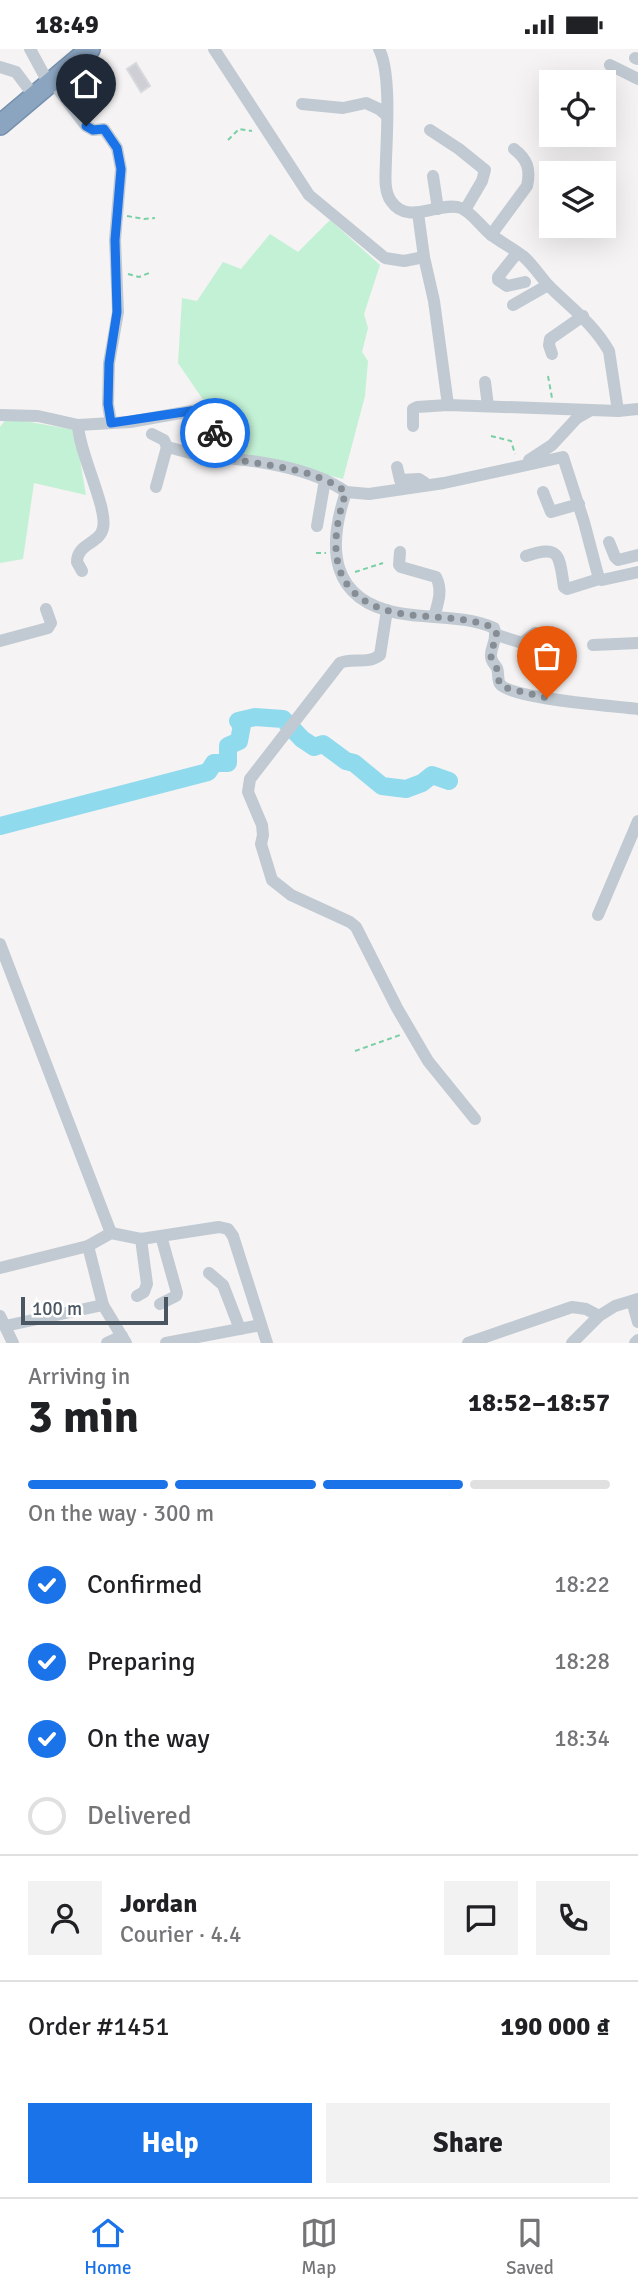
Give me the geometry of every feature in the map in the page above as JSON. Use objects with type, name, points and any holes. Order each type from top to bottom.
[{"type":"highway","points":[[0,125],[90,49]]},
{"type":"street","points":[[30,49],[45,87]]},
{"type":"street","points":[[214,49],[309,195],[385,258],[394,261],[424,257]]},
{"type":"street","points":[[379,49],[386,74],[387,190],[391,203],[403,210],[418,213],[451,207],[465,210],[491,235],[525,258],[548,285],[583,316],[609,351],[618,411]]},
{"type":"street","points":[[610,65],[638,79]]},
{"type":"street","points":[[0,68],[16,72],[45,87],[86,126],[93,130],[104,129],[117,148],[121,169],[115,240],[117,312],[109,363],[108,404],[111,423]]},
{"type":"street","points":[[302,104],[343,108],[366,103],[373,104],[386,115]]},
{"type":"street","points":[[430,130],[485,170],[482,181],[465,210]]},
{"type":"street","points":[[491,235],[527,186],[527,162],[514,149]]},
{"type":"street","points":[[433,176],[438,209]]},
{"type":"street","points":[[418,213],[449,405]]},
{"type":"street","points":[[517,253],[498,280],[507,286],[525,282]]},
{"type":"street","points":[[513,305],[548,285]]},
{"type":"street","points":[[552,354],[549,345],[551,339],[583,316]]},
{"type":"street","points":[[485,382],[488,407]]},
{"type":"street","points":[[413,426],[413,409],[416,407],[449,405],[618,411],[638,409]]},
{"type":"street","points":[[0,415],[38,416],[78,425],[111,423],[197,410],[209,415],[213,420],[218,455]]},
{"type":"street","points":[[521,464],[562,437],[578,418],[591,410]]},
{"type":"street","points":[[78,425],[78,438],[102,511],[103,529],[79,551],[77,562],[82,571]]},
{"type":"street","points":[[152,434],[164,440],[167,447],[156,488]]},
{"type":"street","points":[[167,447],[210,457],[218,455],[270,464],[325,480],[346,492],[369,494],[428,485],[563,457],[579,504],[598,579]]},
{"type":"street","points":[[397,467],[400,480],[419,479],[428,485]]},
{"type":"street","points":[[317,526],[325,480]]},
{"type":"street","points":[[346,492],[334,552],[341,577],[352,591],[387,610],[494,628],[497,635],[490,655],[503,687],[530,695],[638,709]]},
{"type":"street","points":[[543,492],[551,512],[579,504]]},
{"type":"street","points":[[609,542],[618,560],[638,555]]},
{"type":"street","points":[[526,556],[544,550],[554,552],[559,559],[564,587],[567,589],[598,579],[638,572]]},
{"type":"street","points":[[400,552],[401,567],[436,577],[440,584],[434,617]]},
{"type":"street","points":[[0,641],[48,628],[51,623],[46,609]]},
{"type":"street","points":[[387,610],[380,656],[365,661],[346,660],[340,663],[250,779],[248,792],[262,825],[261,844],[272,880],[291,895],[356,927],[410,1031],[441,1079],[475,1119]]},
{"type":"street","points":[[497,635],[522,643],[535,633],[555,637]]},
{"type":"street","points":[[593,645],[638,643]]},
{"type":"street","points":[[598,915],[638,821]]},
{"type":"street","points":[[0,944],[111,1233]]},
{"type":"street","points":[[0,1268],[88,1246],[111,1233],[141,1239],[209,1228],[228,1229],[233,1236],[267,1343]]},
{"type":"street","points":[[160,1304],[177,1293],[161,1236]]},
{"type":"street","points":[[137,1296],[144,1292],[147,1284],[141,1239]]},
{"type":"street","points":[[88,1246],[103,1305],[124,1340],[107,1343]]},
{"type":"street","points":[[209,1273],[223,1285],[240,1329]]},
{"type":"street","points":[[578,1340],[599,1316],[615,1306],[635,1300],[638,1322]]},
{"type":"street","points":[[13,1343],[2,1321],[103,1305]]},
{"type":"street","points":[[468,1343],[572,1307],[586,1309],[599,1316]]},
{"type":"street","points":[[166,1343],[261,1325]]},
{"type":"path","points":[[228,140],[239,129],[252,131],[262,125]]},
{"type":"path","points":[[117,211],[135,218],[155,218]]},
{"type":"path","points":[[117,272],[139,277],[149,273]]},
{"type":"path","points":[[548,376],[555,409]]},
{"type":"path","points":[[491,436],[511,441],[521,464]]},
{"type":"path","points":[[341,577],[383,563]]},
{"type":"path","points":[[355,1051],[410,1031]]},
{"type":"green space","points":[[330,220],[380,265],[364,314],[368,328],[362,352],[368,361],[365,396],[343,479],[224,449],[219,427],[178,363],[182,298],[197,301],[223,262],[241,269],[270,234],[298,252]]},
{"type":"green space","points":[[7,418],[75,430],[86,495],[34,483],[23,559],[0,563],[0,427]]},
{"type":"building","points":[[136,63],[150,86],[141,92],[127,69]]},
{"type":"waterway","points":[[0,826],[208,772],[214,763],[228,763],[228,746],[239,741],[242,725],[238,721],[255,717],[283,719],[302,739],[314,747],[323,744],[346,761],[354,763],[382,786],[406,789],[422,783],[432,775],[449,781]]},
{"type":"way so far","points":[[215,433],[218,455],[222,457],[270,464],[325,480],[346,492],[340,509],[334,552],[341,577],[352,591],[382,609],[477,622],[494,628],[497,635],[490,655],[498,671],[499,682],[503,687],[523,694],[547,698]]},
{"type":"route","points":[[86,126],[93,130],[104,129],[117,148],[121,162],[115,240],[117,312],[109,363],[108,415],[111,423],[197,410],[209,415],[213,420],[215,433]]}]
